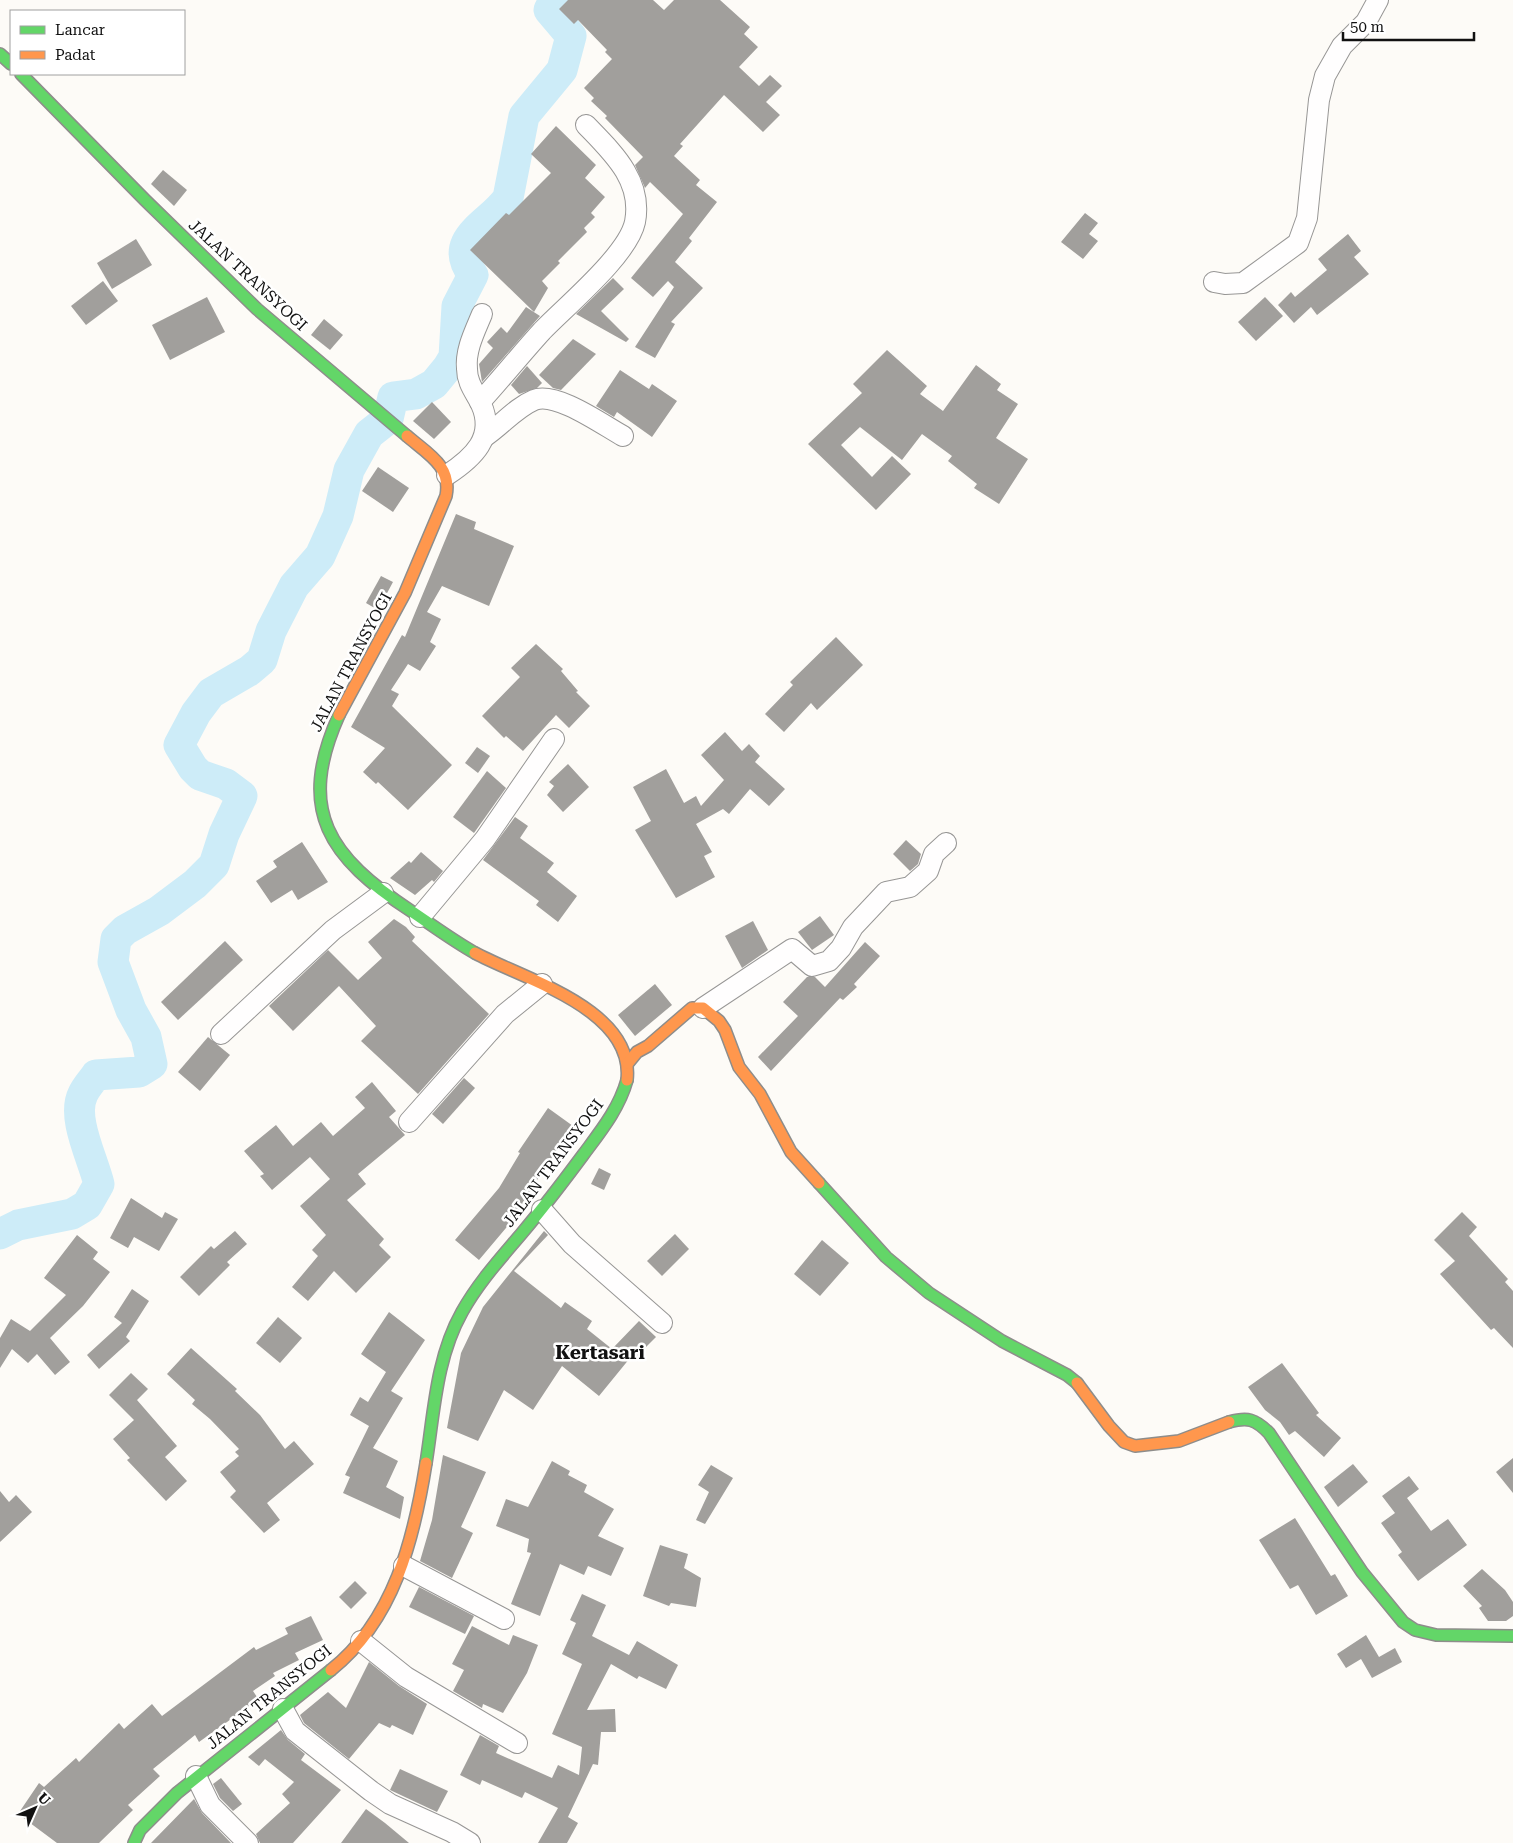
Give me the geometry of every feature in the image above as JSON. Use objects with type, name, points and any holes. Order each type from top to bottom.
[{"type":"main road","points":[[0,54],[10,63]]},
{"type":"main road","name":"JALAN TRANSYOGI","points":[[22,75],[144,200],[257,308],[408,436],[447,475],[448,483],[439,514],[420,562],[386,631],[345,702],[326,742],[320,762],[320,802],[325,825],[332,840],[355,869],[383,893],[462,946],[542,984],[590,1011],[618,1042],[628,1063],[627,1079],[613,1113],[542,1210],[467,1303],[447,1342],[439,1377],[414,1533],[404,1566],[383,1609],[361,1642],[325,1676],[196,1776],[162,1806],[140,1830],[134,1843]]},
{"type":"main road","points":[[628,1063],[637,1052],[656,1040],[684,1012],[692,1008],[703,1008],[712,1013],[725,1030],[739,1067],[760,1094],[791,1152],[886,1257],[929,1293],[1002,1341],[1067,1375],[1080,1385],[1109,1426],[1124,1442],[1135,1446],[1146,1446],[1179,1441],[1228,1422],[1245,1418],[1261,1425],[1377,1592],[1396,1616],[1406,1625],[1416,1631],[1436,1634],[1513,1636]]},
{"type":"street","points":[[1214,282],[1225,284],[1243,283],[1298,244],[1307,218],[1319,100],[1325,76],[1342,46],[1366,22],[1378,0]]},
{"type":"street","points":[[480,402],[542,332],[619,253],[629,237],[635,222],[635,203],[631,183],[614,154],[586,125]]},
{"type":"street","points":[[482,314],[470,346],[466,368],[471,388],[480,402],[487,420],[484,437]]},
{"type":"street","points":[[447,475],[466,461],[484,437],[502,426],[523,407],[543,398],[564,404],[623,436]]},
{"type":"street","points":[[420,917],[485,840],[554,739]]},
{"type":"street","points":[[703,1008],[792,949],[812,966],[829,961],[841,948],[853,927],[886,892],[910,887],[928,871],[934,854],[946,843]]},
{"type":"street","points":[[222,1034],[333,930],[383,893]]},
{"type":"street","points":[[409,1122],[505,1014],[542,984]]},
{"type":"street","points":[[542,1210],[572,1244],[662,1323]]},
{"type":"street","points":[[404,1566],[504,1619]]},
{"type":"street","points":[[361,1642],[406,1677],[518,1743]]},
{"type":"street","points":[[283,1709],[295,1732],[371,1791],[390,1804],[452,1832],[470,1843]]},
{"type":"street","points":[[196,1776],[210,1805],[248,1843]]},
{"type":"building","points":[[568,0],[653,0],[664,10],[674,0],[720,0],[750,27],[744,34],[758,47],[739,67],[759,86],[770,75],[782,86],[766,102],[780,115],[763,132],[724,95],[680,144],[683,146],[674,156],[700,180],[696,185],[717,202],[689,238],[692,241],[675,262],[703,288],[671,322],[675,324],[655,358],[635,347],[674,287],[668,281],[653,297],[631,278],[683,214],[650,182],[645,188],[635,165],[643,157],[605,118],[607,116],[591,101],[594,98],[584,88],[612,59],[605,52],[607,50],[578,20],[574,24],[559,9]]},
{"type":"building","points":[[556,126],[596,165],[585,178],[605,197],[591,213],[595,217],[584,228],[587,232],[558,261],[560,263],[542,281],[548,288],[534,312],[470,250],[506,213],[509,215],[551,173],[531,154]]},
{"type":"building","points":[[163,170],[187,190],[174,206],[151,184]]},
{"type":"building","points":[[1085,213],[1098,223],[1089,234],[1098,241],[1083,259],[1061,242]]},
{"type":"building","points":[[1348,234],[1361,251],[1354,257],[1369,274],[1317,315],[1311,307],[1294,323],[1278,305],[1291,292],[1295,297],[1327,270],[1318,259]]},
{"type":"building","points":[[136,239],[152,265],[112,289],[97,263]]},
{"type":"building","points":[[613,278],[624,289],[601,311],[629,339],[626,342],[576,314]]},
{"type":"building","points":[[103,281],[118,301],[86,325],[71,306]]},
{"type":"building","points":[[207,297],[225,332],[170,360],[152,325]]},
{"type":"building","points":[[1265,297],[1283,316],[1256,341],[1238,322]]},
{"type":"building","points":[[526,307],[540,316],[482,382],[479,364],[493,348],[487,342],[501,327],[507,333]]},
{"type":"building","points":[[324,319],[343,335],[330,350],[311,335]]},
{"type":"building","points":[[573,339],[596,354],[561,390],[553,388],[539,375]]},
{"type":"building","points":[[887,350],[927,386],[920,394],[943,411],[976,365],[1001,384],[997,390],[1018,404],[996,438],[1028,459],[999,504],[974,488],[977,484],[948,461],[952,456],[922,434],[902,460],[860,427],[841,445],[872,477],[892,456],[911,474],[876,510],[808,444],[862,393],[853,384]]},
{"type":"building","points":[[527,366],[542,383],[537,388],[519,394],[511,385]]},
{"type":"building","points":[[620,370],[649,389],[652,384],[677,401],[652,437],[617,412],[614,417],[596,406]]},
{"type":"building","points":[[432,402],[451,422],[434,439],[413,421]]},
{"type":"building","points":[[378,467],[409,488],[393,512],[362,491]]},
{"type":"building","points":[[456,514],[476,522],[474,529],[514,546],[489,606],[442,586],[427,612],[441,619],[430,642],[436,646],[420,671],[408,664],[391,690],[399,694],[392,706],[452,765],[408,810],[378,782],[376,784],[363,772],[385,748],[351,727],[402,635],[405,637]]},
{"type":"building","points":[[381,576],[393,582],[378,610],[366,603]]},
{"type":"building","points":[[836,637],[863,665],[817,710],[811,703],[784,732],[765,714],[793,685],[790,682]]},
{"type":"building","points":[[536,644],[563,669],[561,671],[578,691],[576,692],[590,706],[569,728],[556,715],[523,751],[506,736],[504,738],[482,716],[520,677],[511,668]]},
{"type":"building","points":[[725,732],[742,751],[749,744],[760,756],[755,762],[785,789],[769,806],[750,789],[729,814],[723,809],[696,824],[712,852],[704,856],[715,877],[676,898],[635,830],[651,821],[633,787],[666,769],[684,803],[696,796],[701,806],[724,780],[701,755]]},
{"type":"building","points":[[477,747],[490,756],[478,773],[465,763]]},
{"type":"building","points":[[568,764],[589,787],[563,812],[547,795],[554,786],[549,782]]},
{"type":"building","points":[[487,771],[506,788],[474,833],[453,817]]},
{"type":"building","points":[[515,817],[528,826],[520,838],[554,863],[547,872],[577,896],[558,922],[536,905],[539,901],[483,860]]},
{"type":"building","points":[[906,840],[921,854],[918,864],[910,871],[893,854]]},
{"type":"building","points":[[302,842],[328,882],[298,900],[292,890],[271,903],[256,881],[277,867],[273,861]]},
{"type":"building","points":[[421,852],[443,871],[434,882],[432,880],[415,895],[390,878],[409,861],[411,863]]},
{"type":"building","points":[[820,916],[834,935],[812,950],[798,932]]},
{"type":"building","points":[[394,919],[406,927],[415,937],[412,941],[489,1014],[418,1094],[361,1041],[376,1026],[339,986],[293,1031],[269,1006],[328,950],[358,980],[382,958],[368,942]]},
{"type":"building","points":[[753,921],[768,950],[742,968],[725,936]]},
{"type":"building","points":[[225,941],[243,960],[178,1020],[161,1002]]},
{"type":"building","points":[[865,942],[880,956],[854,984],[857,987],[843,1000],[840,998],[771,1071],[758,1057],[798,1016],[783,1002],[807,977],[815,977],[825,987]]},
{"type":"building","points":[[655,984],[672,1005],[635,1036],[618,1015]]},
{"type":"building","points":[[208,1037],[230,1055],[200,1091],[178,1072]]},
{"type":"building","points":[[464,1078],[475,1088],[443,1124],[432,1114]]},
{"type":"building","points":[[372,1082],[396,1111],[389,1117],[405,1135],[358,1174],[366,1184],[347,1200],[384,1239],[379,1245],[391,1257],[356,1293],[334,1271],[308,1301],[292,1287],[318,1256],[312,1250],[326,1235],[300,1206],[330,1179],[310,1157],[272,1190],[260,1176],[264,1174],[244,1151],[276,1125],[293,1146],[321,1122],[333,1136],[365,1108],[355,1097]]},
{"type":"building","points":[[548,1108],[573,1126],[537,1180],[522,1209],[479,1260],[455,1240],[499,1188],[520,1153],[518,1152]]},
{"type":"building","points":[[599,1168],[611,1174],[604,1190],[591,1184]]},
{"type":"building","points":[[131,1198],[162,1218],[165,1212],[178,1219],[159,1251],[134,1237],[128,1248],[110,1238]]},
{"type":"building","points":[[1462,1212],[1477,1227],[1469,1236],[1508,1279],[1505,1282],[1513,1291],[1513,1348],[1494,1328],[1491,1330],[1440,1274],[1455,1261],[1434,1240]]},
{"type":"building","points":[[235,1231],[247,1244],[227,1262],[230,1265],[199,1296],[180,1277],[211,1246],[214,1249]]},
{"type":"building","points":[[544,1231],[548,1235],[514,1271],[561,1308],[565,1302],[592,1321],[587,1329],[612,1349],[639,1321],[656,1337],[632,1361],[630,1358],[599,1396],[562,1366],[533,1410],[504,1390],[478,1441],[447,1428],[461,1353],[483,1307]]},
{"type":"building","points":[[675,1234],[689,1249],[662,1276],[647,1261]]},
{"type":"building","points":[[77,1235],[98,1252],[93,1259],[110,1272],[83,1306],[50,1338],[70,1362],[55,1375],[37,1354],[28,1363],[12,1349],[0,1368],[0,1338],[11,1319],[30,1331],[66,1295],[44,1278]]},
{"type":"building","points":[[822,1240],[849,1263],[820,1296],[794,1274]]},
{"type":"building","points":[[132,1289],[149,1301],[126,1337],[130,1341],[99,1369],[87,1355],[122,1323],[114,1317]]},
{"type":"building","points":[[389,1312],[425,1340],[391,1391],[403,1398],[373,1448],[398,1461],[386,1487],[404,1497],[400,1519],[343,1493],[350,1477],[345,1475],[369,1426],[350,1415],[360,1397],[368,1402],[386,1372],[361,1354]]},
{"type":"building","points":[[278,1317],[302,1338],[280,1363],[256,1343]]},
{"type":"building","points":[[191,1348],[237,1389],[235,1391],[260,1415],[285,1449],[294,1441],[314,1464],[267,1503],[280,1520],[264,1533],[230,1497],[236,1491],[220,1472],[239,1456],[235,1452],[239,1449],[210,1419],[192,1404],[195,1400],[167,1374]]},
{"type":"building","points":[[1282,1363],[1319,1413],[1316,1415],[1341,1438],[1324,1457],[1295,1431],[1289,1435],[1280,1422],[1265,1410],[1248,1387]]},
{"type":"building","points":[[131,1373],[148,1389],[137,1400],[177,1446],[165,1457],[187,1481],[166,1501],[127,1460],[130,1458],[113,1439],[134,1420],[109,1395]]},
{"type":"building","points":[[443,1455],[486,1472],[461,1527],[473,1533],[452,1578],[420,1561],[432,1520]]},
{"type":"building","points":[[1513,1458],[1513,1493],[1496,1472]]},
{"type":"building","points":[[552,1461],[570,1471],[568,1475],[587,1485],[584,1492],[614,1509],[598,1536],[624,1548],[611,1576],[588,1566],[584,1575],[560,1564],[540,1616],[511,1604],[531,1553],[527,1552],[529,1539],[496,1526],[506,1499],[528,1507]]},
{"type":"building","points":[[1353,1464],[1368,1482],[1338,1507],[1324,1487]]},
{"type":"building","points":[[711,1465],[733,1478],[705,1524],[696,1520],[709,1492],[698,1485]]},
{"type":"building","points":[[1409,1476],[1419,1489],[1407,1498],[1431,1531],[1448,1519],[1467,1545],[1418,1581],[1398,1555],[1402,1552],[1381,1523],[1395,1513],[1382,1496]]},
{"type":"building","points":[[0,1491],[9,1502],[16,1495],[32,1512],[0,1542]]},
{"type":"building","points":[[1295,1518],[1331,1576],[1335,1574],[1348,1596],[1316,1615],[1298,1585],[1290,1589],[1259,1540]]},
{"type":"building","points":[[660,1545],[688,1554],[684,1568],[701,1578],[696,1607],[671,1603],[669,1606],[643,1596]]},
{"type":"building","points":[[1482,1569],[1505,1590],[1513,1602],[1513,1616],[1506,1621],[1488,1621],[1479,1608],[1482,1606],[1463,1586]]},
{"type":"building","points":[[355,1581],[367,1593],[351,1609],[339,1597]]},
{"type":"building","points":[[419,1587],[474,1616],[465,1634],[409,1607]]},
{"type":"building","points":[[582,1594],[606,1605],[592,1636],[629,1655],[637,1641],[678,1665],[666,1689],[639,1676],[637,1679],[611,1664],[587,1710],[615,1709],[616,1732],[601,1732],[598,1765],[593,1764],[568,1817],[578,1823],[567,1843],[538,1843],[558,1808],[525,1792],[522,1798],[482,1780],[480,1785],[460,1775],[480,1735],[499,1746],[496,1753],[552,1778],[558,1765],[579,1775],[582,1747],[552,1734],[582,1664],[562,1654],[576,1623],[570,1620]]},
{"type":"building","points":[[311,1616],[323,1640],[295,1653],[299,1660],[273,1673],[275,1676],[253,1691],[257,1697],[253,1700],[255,1702],[199,1742],[195,1735],[153,1769],[160,1776],[128,1805],[133,1810],[99,1843],[57,1843],[18,1814],[39,1783],[44,1787],[76,1758],[79,1762],[119,1723],[124,1729],[152,1704],[162,1716],[254,1647],[256,1650],[288,1634],[285,1628]]},
{"type":"building","points":[[472,1626],[509,1645],[513,1635],[538,1645],[527,1673],[503,1713],[483,1704],[482,1708],[453,1691],[464,1670],[452,1664]]},
{"type":"building","points":[[1366,1635],[1379,1657],[1395,1648],[1402,1662],[1372,1678],[1361,1659],[1346,1668],[1337,1654]]},
{"type":"building","points":[[369,1662],[399,1686],[427,1704],[413,1735],[392,1725],[390,1728],[379,1723],[349,1759],[304,1723],[300,1715],[328,1692],[346,1708]]},
{"type":"building","points":[[281,1730],[288,1740],[305,1754],[301,1760],[341,1790],[293,1843],[260,1843],[256,1834],[290,1803],[282,1794],[294,1782],[265,1759],[259,1766],[248,1757]]},
{"type":"building","points":[[400,1769],[448,1791],[437,1812],[390,1790]]},
{"type":"building","points":[[221,1778],[242,1804],[233,1811],[220,1798],[213,1784]]},
{"type":"building","points":[[194,1799],[202,1813],[231,1843],[151,1843]]},
{"type":"building","points":[[366,1809],[385,1823],[409,1843],[341,1843]]},
{"type":"waterway","points":[[0,1234],[18,1225],[72,1214],[87,1205],[99,1184],[81,1126],[80,1103],[83,1094],[96,1075],[139,1072],[152,1064],[146,1037],[131,1010],[113,962],[116,939],[125,930],[159,911],[195,884],[214,865],[224,834],[242,796],[226,784],[200,775],[193,768],[179,745],[196,713],[211,693],[249,671],[262,660],[271,631],[294,586],[320,556],[338,516],[349,470],[369,434],[388,419],[393,397],[416,394],[434,384],[454,357],[457,306],[473,275],[466,262],[464,251],[467,241],[508,198],[524,116],[562,70],[571,36],[549,10],[554,0]]},
{"type":"traffic: fast","points":[[0,54],[10,63]]},
{"type":"traffic: fast","points":[[22,75],[145,200],[257,309],[407,436]]},
{"type":"traffic: fast","points":[[339,715],[326,749],[321,779],[321,805],[328,829],[341,851],[359,871],[383,891],[475,953]]},
{"type":"traffic: fast","points":[[426,1463],[441,1367],[453,1330],[462,1312],[482,1281],[568,1175],[602,1129],[619,1101],[627,1080]]},
{"type":"traffic: fast","points":[[819,1183],[886,1257],[929,1293],[1002,1341],[1067,1375],[1077,1383]]},
{"type":"traffic: fast","points":[[1229,1422],[1251,1420],[1269,1433],[1362,1572],[1403,1622],[1415,1630],[1436,1635],[1513,1636]]},
{"type":"traffic: fast","points":[[134,1843],[140,1830],[177,1793],[331,1670]]},
{"type":"traffic: slow","points":[[339,715],[405,593],[446,496],[447,486],[442,469],[430,455],[407,436]]},
{"type":"traffic: slow","points":[[475,953],[546,986],[595,1015],[613,1034],[625,1055],[627,1080]]},
{"type":"traffic: slow","points":[[628,1063],[637,1052],[648,1046],[692,1008],[703,1008],[719,1021],[725,1030],[739,1067],[760,1094],[791,1152],[819,1183]]},
{"type":"traffic: slow","points":[[1077,1383],[1109,1426],[1124,1442],[1135,1446],[1179,1441],[1229,1422]]},
{"type":"traffic: slow","points":[[331,1670],[353,1650],[371,1627],[386,1603],[407,1549],[415,1520],[426,1463]]},
{"type":"district","name":"Kertasari","points":[[600,1352]]}]
